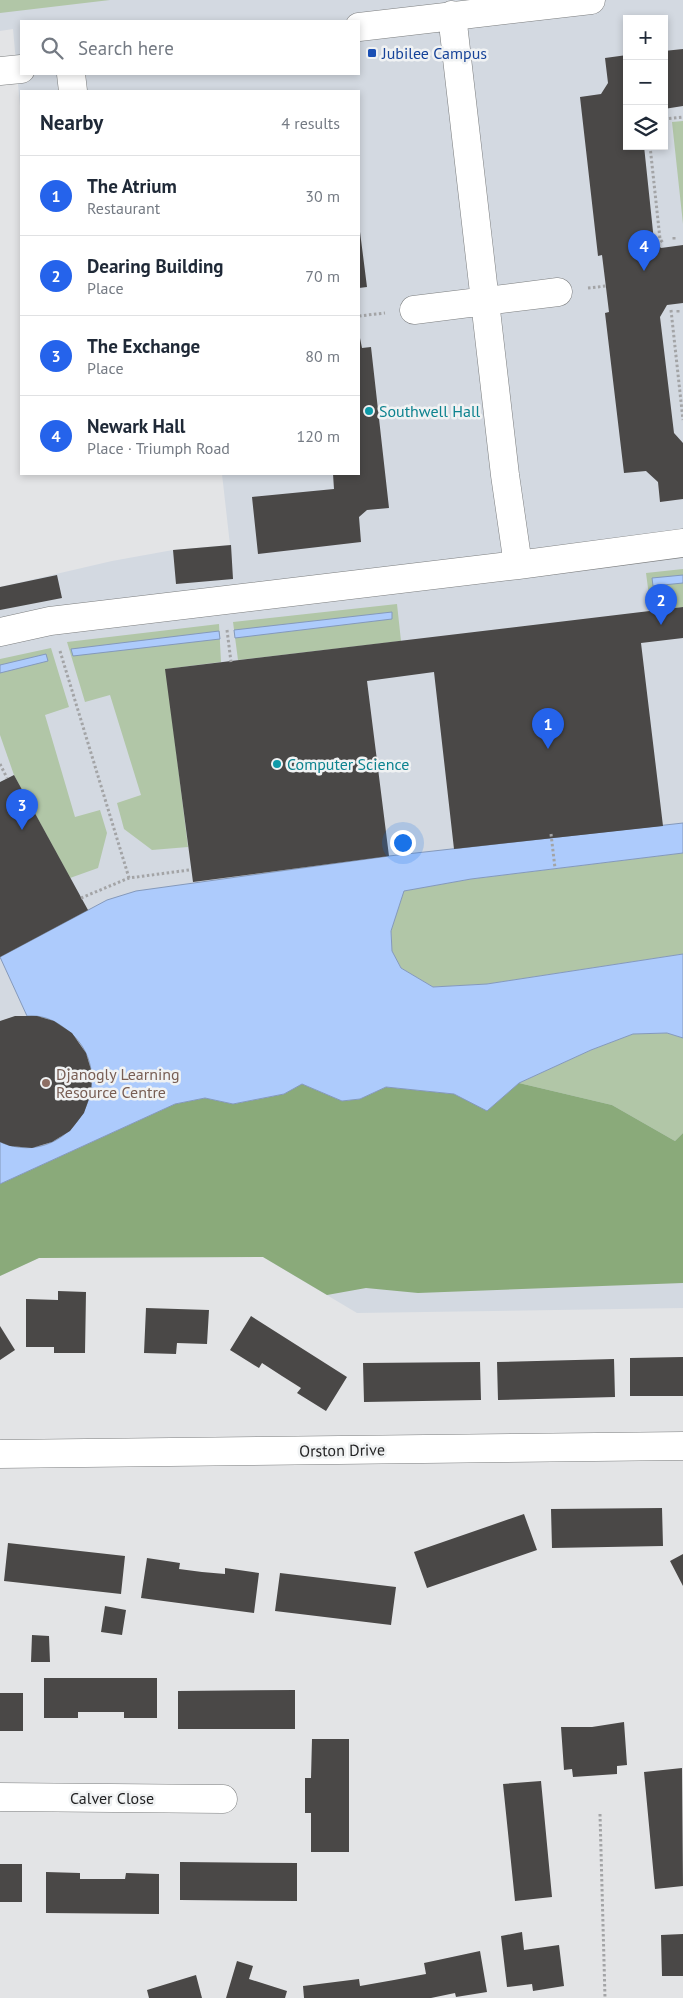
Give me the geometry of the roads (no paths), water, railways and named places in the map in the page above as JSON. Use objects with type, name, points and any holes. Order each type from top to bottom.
[{"type":"street","points":[[360,27],[591,0]]},
{"type":"street","points":[[452,15],[505,476],[518,565]]},
{"type":"street","points":[[0,71],[20,69]]},
{"type":"street","points":[[71,75],[73,90]]},
{"type":"street","points":[[414,310],[558,292]]},
{"type":"street","points":[[0,632],[50,621],[518,565],[683,543]]},
{"type":"street","name":"Orston Drive","points":[[0,1454],[683,1446]]},
{"type":"street","name":"Calver Close","points":[[0,1797],[223,1799]]},
{"type":"water","points":[[683,575],[683,583],[653,586],[652,578]]},
{"type":"water","points":[[392,612],[392,619],[235,638],[234,630]]},
{"type":"water","points":[[219,631],[220,639],[73,656],[71,649]]},
{"type":"water","points":[[46,654],[48,661],[0,673],[0,665]]},
{"type":"water","points":[[683,823],[683,853],[471,879],[404,891],[391,931],[392,951],[401,968],[433,987],[487,984],[683,954],[683,1038],[667,1033],[633,1034],[591,1050],[519,1083],[487,1111],[454,1094],[386,1087],[360,1099],[342,1101],[302,1084],[284,1094],[233,1104],[205,1098],[175,1104],[0,1184],[0,1142],[26,1148],[49,1143],[69,1131],[83,1113],[91,1091],[91,1068],[82,1046],[63,1027],[46,1018],[27,1016],[0,957],[107,900],[136,891],[389,856]]},
{"type":"place","name":"Jubilee Campus","points":[[372,53]]},
{"type":"place","name":"Newark Hall","points":[[644,271]]},
{"type":"place","name":"Southwell Hall","points":[[369,411]]},
{"type":"place","name":"Dearing Building","points":[[661,625]]},
{"type":"place","name":"The Atrium","points":[[548,749]]},
{"type":"place","name":"Computer Science","points":[[277,764]]},
{"type":"place","name":"The Exchange","points":[[22,830]]},
{"type":"place","name":"Djanogly Learning Resource Centre","points":[[46,1083]]}]
